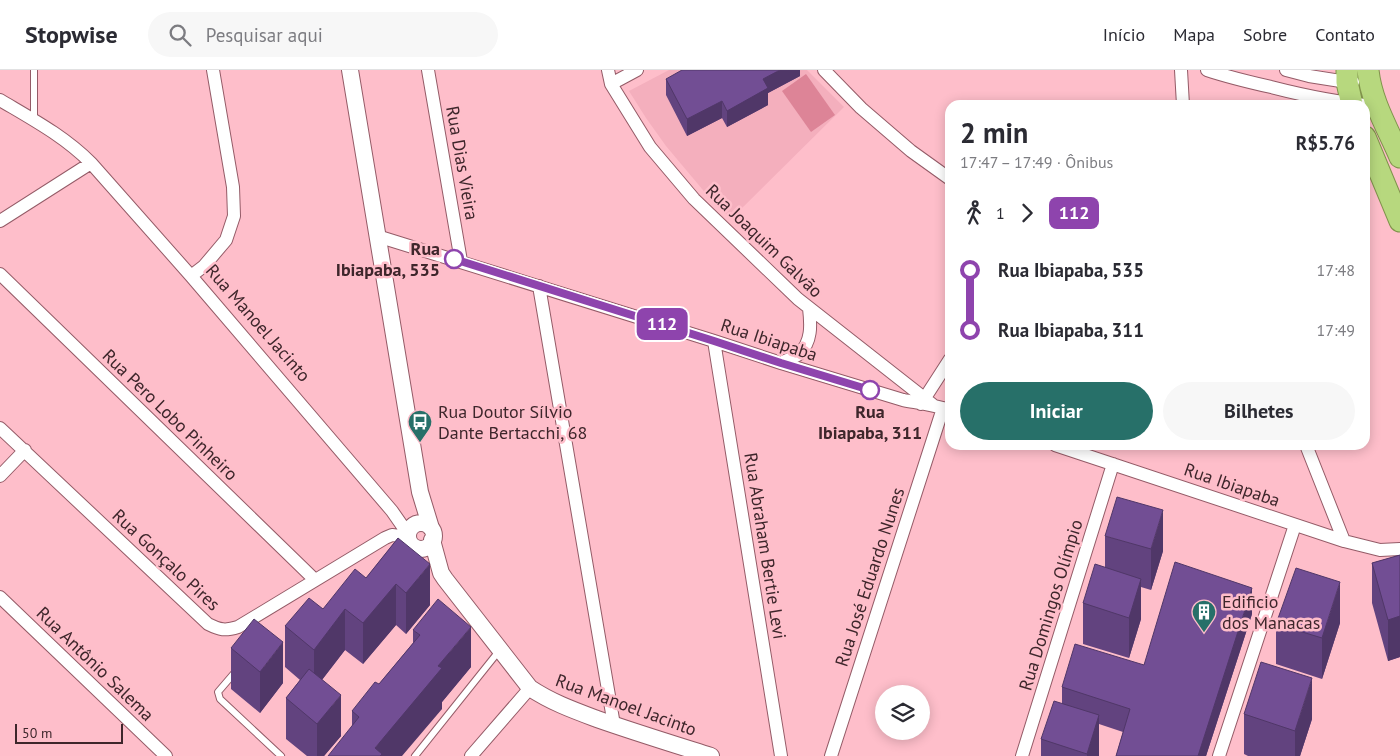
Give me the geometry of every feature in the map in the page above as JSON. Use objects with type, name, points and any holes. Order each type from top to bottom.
[{"type":"highway","points":[[1369,75],[1377,106],[1400,157]]},
{"type":"highway","points":[[1347,76],[1351,100]]},
{"type":"highway","points":[[1370,148],[1400,221]]},
{"type":"street","points":[[191,276],[204,266],[226,240],[234,216],[233,187],[213,70]]},
{"type":"street","points":[[350,70],[420,492],[420,507],[412,538]]},
{"type":"street","name":"Rua Dias Vieira","points":[[428,70],[461,261]]},
{"type":"street","name":"Rua Joaquim Galvão","points":[[608,70],[611,84],[650,147],[694,199],[809,308],[934,405]]},
{"type":"street","points":[[611,84],[637,70]]},
{"type":"street","points":[[824,70],[861,108],[911,151],[945,175]]},
{"type":"street","points":[[1181,70],[1183,100]]},
{"type":"street","points":[[1207,70],[1294,93],[1331,100]]},
{"type":"street","points":[[1286,70],[1309,76],[1369,75]]},
{"type":"street","name":"Rua Manoel Jacinto","points":[[0,100],[76,148],[91,163],[191,276],[392,511],[412,538]]},
{"type":"street","points":[[1370,105],[1377,106]]},
{"type":"street","points":[[0,221],[91,163]]},
{"type":"street","name":"Rua Ibiapaba","points":[[377,236],[781,363],[903,400],[934,405]]},
{"type":"street","name":"Rua Pero Lobo Pinheiro","points":[[0,274],[315,580]]},
{"type":"street","points":[[539,286],[614,725]]},
{"type":"street","points":[[781,363],[798,354],[807,343],[812,326],[809,308]]},
{"type":"street","name":"Rua Abraham Bertie Levi","points":[[714,341],[781,756]]},
{"type":"street","name":"Rua José Eduardo Nunes","points":[[831,756],[945,373]]},
{"type":"street","name":"Rua Gonçalo Pires","points":[[0,428],[208,624],[218,629],[226,630],[238,627],[384,538],[392,535],[412,538]]},
{"type":"street","points":[[0,476],[25,450]]},
{"type":"street","name":"Rua Ibiapaba","points":[[1070,450],[1344,540],[1380,550],[1400,549]]},
{"type":"street","points":[[1308,450],[1344,540]]},
{"type":"street","name":"Rua Domingos Olímpio","points":[[1022,756],[1113,464]]},
{"type":"street","name":"Rua Manoel Jacinto","points":[[420,492],[441,573],[530,688],[559,705],[711,756]]},
{"type":"street","points":[[420,523],[424,523],[432,534],[427,547],[420,548],[412,538],[420,523]]},
{"type":"street","points":[[1219,756],[1295,525]]},
{"type":"street","name":"Rua Antônio Salema","points":[[0,596],[166,756]]},
{"type":"street","points":[[471,756],[530,688]]},
{"type":"lane","points":[[34,70],[34,120]]},
{"type":"lane","points":[[415,756],[500,650]]},
{"type":"lane","points":[[243,663],[218,692],[220,699],[281,756]]},
{"type":"shaded area","points":[[669,70],[807,70],[844,107],[731,219],[713,202],[666,146],[629,91]]},
{"type":"shaded area","points":[[806,74],[835,115],[811,132],[782,91]]},
{"type":"building","points":[[682,70],[780,70],[763,79],[768,88],[727,111],[722,101],[687,119],[666,79]]},
{"type":"building","points":[[1117,497],[1163,510],[1151,549],[1105,536]]},
{"type":"building","points":[[398,538],[430,564],[406,593],[396,584],[363,623],[345,609],[314,650],[285,626],[309,598],[323,609],[355,569],[366,578]]},
{"type":"building","points":[[1400,555],[1400,616],[1388,620],[1372,563]]},
{"type":"building","points":[[1175,562],[1252,588],[1198,756],[1116,756],[1130,709],[1062,687],[1075,644],[1144,665]]},
{"type":"building","points":[[1095,564],[1141,579],[1129,618],[1083,603]]},
{"type":"building","points":[[1296,568],[1340,582],[1322,638],[1276,624]]},
{"type":"building","points":[[438,599],[471,627],[438,666],[442,668],[375,748],[382,754],[380,756],[328,756],[359,717],[352,711],[375,682],[379,684],[420,635],[413,630]]},
{"type":"building","points":[[254,619],[283,642],[260,672],[231,648]]},
{"type":"building","points":[[1261,662],[1312,678],[1295,731],[1244,714]]},
{"type":"building","points":[[309,669],[341,695],[317,724],[286,698]]},
{"type":"building","points":[[1054,701],[1099,715],[1087,754],[1041,739]]},
{"type":"bus line","name":"112","points":[[454,259],[870,390]]},
{"type":"place","name":"Rua Ibiapaba, 535","points":[[454,259]]},
{"type":"place","name":"Rua Ibiapaba, 311","points":[[870,390]]},
{"type":"place","name":"Rua Doutor Sílvio Dante Bertacchi, 68","points":[[420,443]]},
{"type":"place","name":"Edificio dos Manacas","points":[[1204,633]]}]
